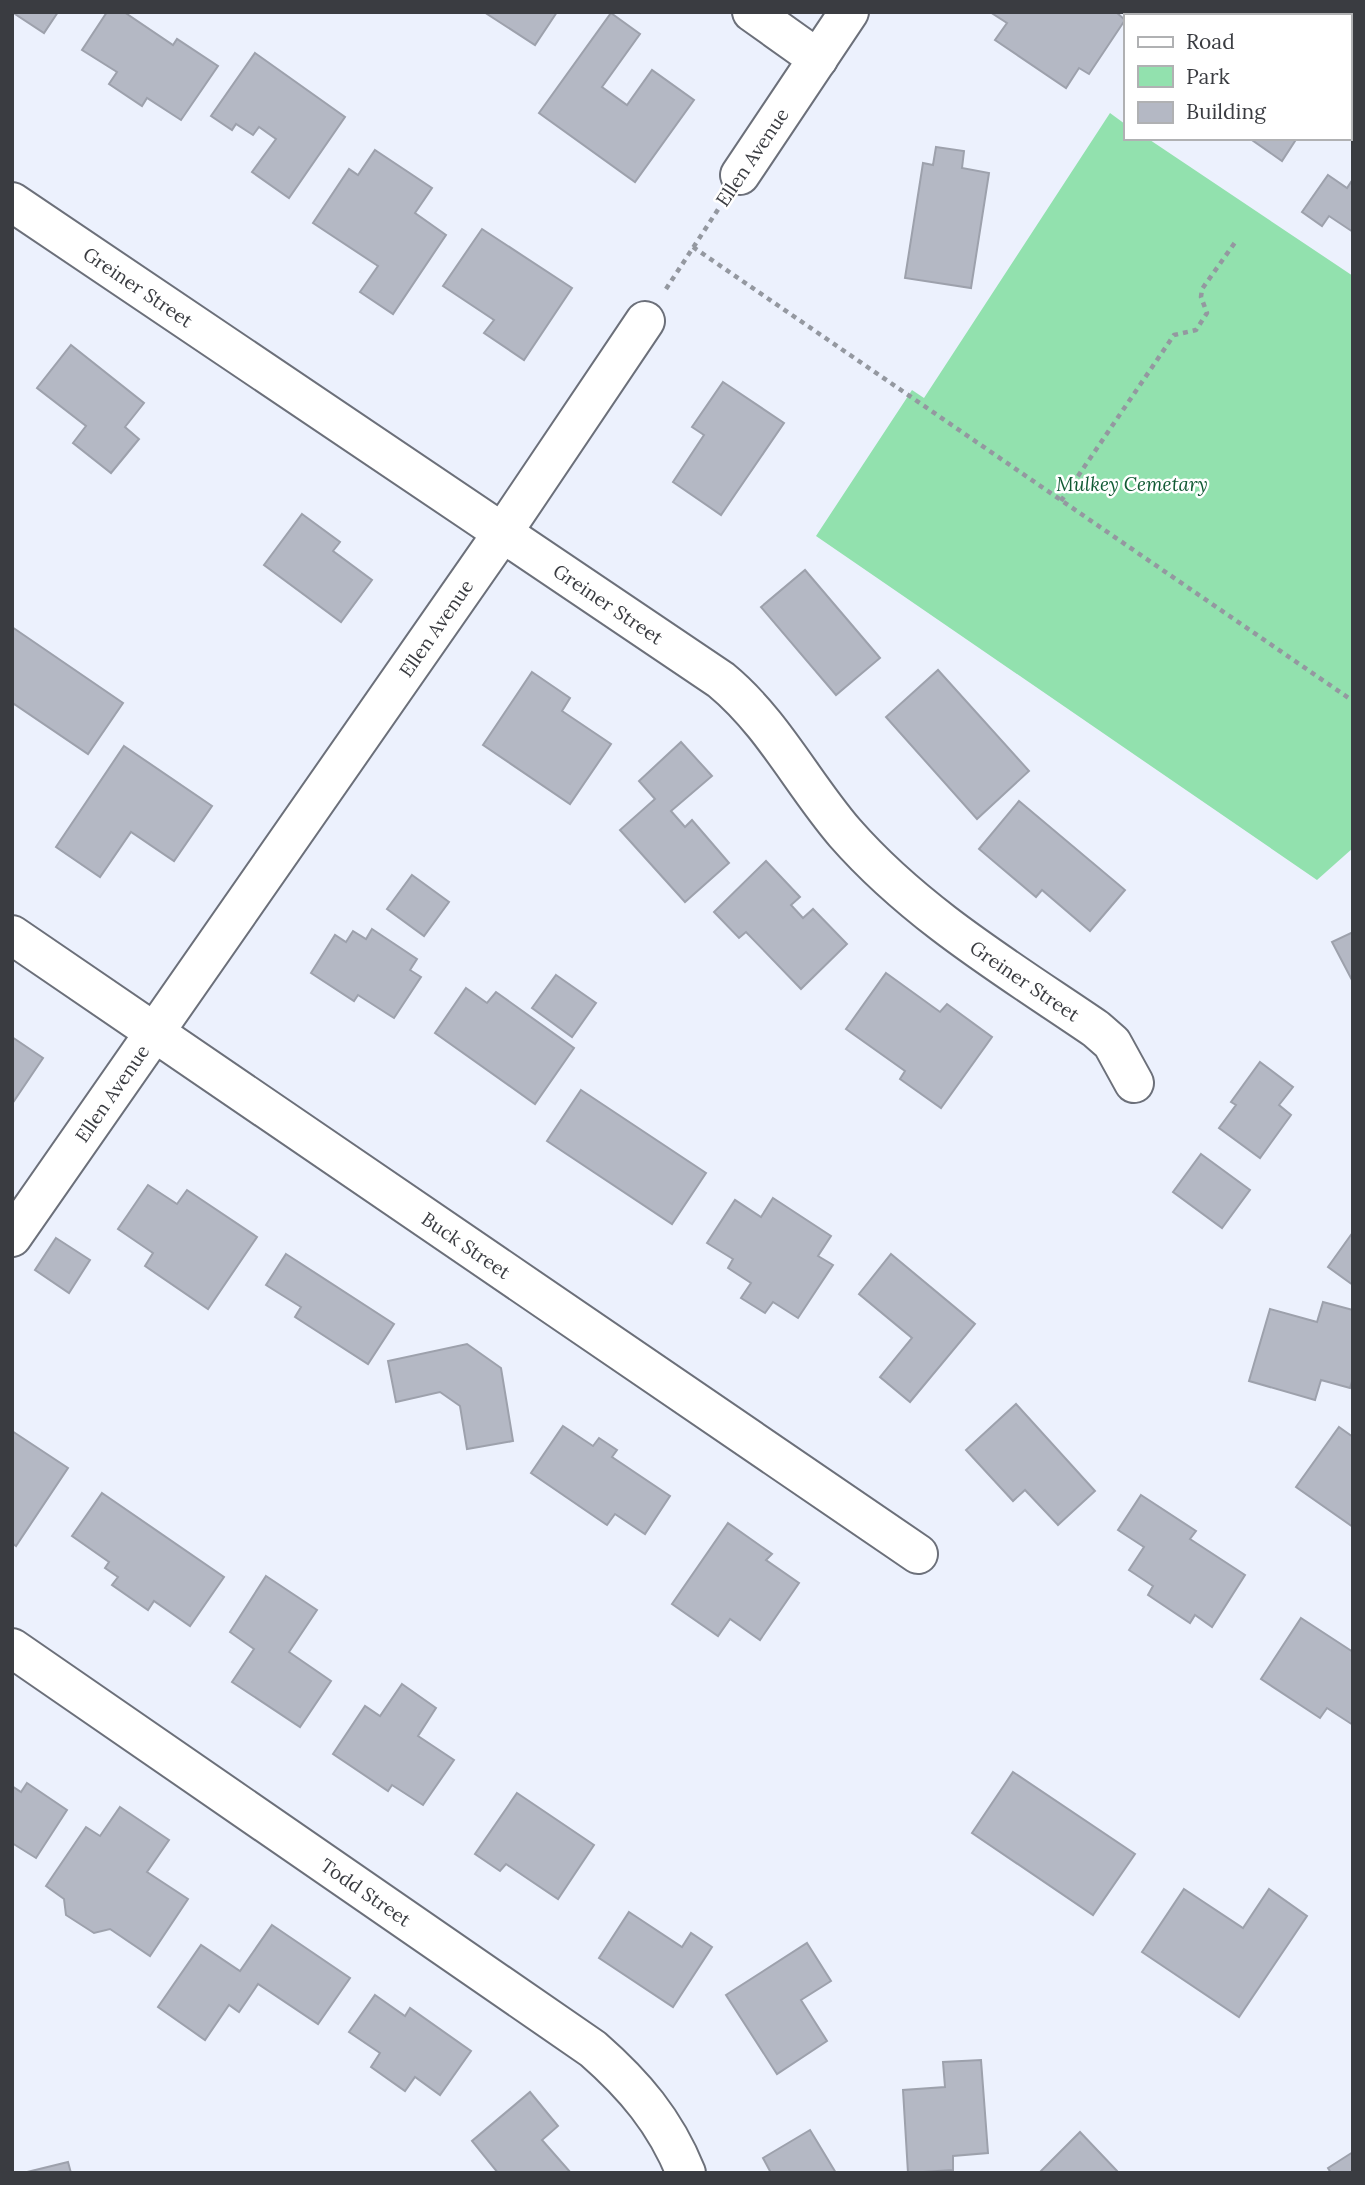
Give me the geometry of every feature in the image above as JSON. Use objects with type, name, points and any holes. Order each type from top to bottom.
[{"type":"street","points":[[752,12],[818,59]]},
{"type":"street","name":"Ellen Avenue","points":[[740,175],[849,12]]},
{"type":"street","name":"Greiner Street","points":[[12,202],[703,667],[740,696],[758,714],[845,832],[889,879],[961,938],[1096,1029],[1117,1050],[1133,1083]]},
{"type":"street","name":"Ellen Avenue","points":[[12,1237],[502,532],[645,321]]},
{"type":"street","name":"Buck Street","points":[[12,934],[918,1554]]},
{"type":"street","name":"Todd Street","points":[[12,1648],[593,2049],[645,2099],[662,2123],[686,2173]]},
{"type":"path","name":"Ellen Avenue","points":[[645,321],[740,175]]},
{"type":"path","points":[[1060,501],[1174,335],[1196,330],[1208,309],[1201,297],[1202,289],[1236,241]]},
{"type":"path","points":[[693,247],[1353,701]]},
{"type":"green space","name":"Mulkey Cemetary","points":[[1110,113],[1124,123],[1124,140],[1150,140],[1353,276],[1353,848],[1317,880],[816,536],[912,390],[924,398]]},
{"type":"building","points":[[12,12],[58,12],[44,33]]},
{"type":"building","points":[[107,12],[124,12],[173,45],[177,39],[218,66],[181,120],[147,98],[142,106],[109,84],[117,72],[82,50]]},
{"type":"building","points":[[484,12],[557,12],[535,45]]},
{"type":"building","points":[[990,12],[1116,12],[1124,19],[1089,74],[1079,68],[1066,88],[995,40],[1007,23]]},
{"type":"building","points":[[611,13],[640,34],[602,87],[627,105],[652,70],[694,100],[635,182],[539,113]]},
{"type":"building","points":[[255,53],[345,117],[289,198],[252,172],[276,139],[259,127],[253,135],[236,124],[232,130],[211,116]]},
{"type":"building","points":[[1252,140],[1296,140],[1282,161]]},
{"type":"building","points":[[936,147],[964,151],[962,168],[989,173],[971,288],[905,278],[923,163],[933,165]]},
{"type":"building","points":[[375,150],[432,188],[415,213],[446,235],[393,314],[360,292],[378,266],[313,223],[349,169],[358,175]]},
{"type":"building","points":[[1328,175],[1347,188],[1353,179],[1353,232],[1329,216],[1322,226],[1302,212]]},
{"type":"building","points":[[482,229],[572,288],[524,360],[484,333],[494,320],[443,286]]},
{"type":"building","points":[[71,345],[144,403],[125,427],[139,439],[111,473],[73,443],[86,426],[37,388]]},
{"type":"building","points":[[723,382],[784,423],[721,515],[673,482],[704,435],[692,427]]},
{"type":"building","points":[[302,514],[340,542],[333,551],[372,580],[341,622],[264,565]]},
{"type":"building","points":[[805,570],[880,658],[836,695],[761,607]]},
{"type":"building","points":[[12,627],[123,703],[88,754],[14,704],[12,707]]},
{"type":"building","points":[[938,670],[1029,771],[977,819],[886,717]]},
{"type":"building","points":[[532,672],[570,698],[562,711],[611,744],[570,804],[483,745]]},
{"type":"building","points":[[681,742],[712,776],[671,811],[685,827],[692,820],[729,863],[685,902],[620,830],[655,799],[639,781]]},
{"type":"building","points":[[124,746],[212,806],[174,861],[131,832],[100,877],[56,847]]},
{"type":"building","points":[[1019,801],[1125,890],[1090,931],[1042,890],[1036,897],[979,849]]},
{"type":"building","points":[[766,861],[800,897],[791,905],[803,918],[813,909],[847,944],[801,989],[746,932],[739,938],[714,912]]},
{"type":"building","points":[[412,875],[449,902],[424,936],[387,909]]},
{"type":"building","points":[[372,929],[417,959],[410,970],[421,977],[394,1018],[358,995],[354,1001],[311,973],[335,935],[346,942],[353,931],[366,939]]},
{"type":"building","points":[[1353,932],[1353,982],[1332,942]]},
{"type":"building","points":[[886,973],[940,1012],[947,1004],[992,1037],[941,1108],[900,1079],[905,1071],[846,1029]]},
{"type":"building","points":[[556,975],[596,1003],[572,1037],[532,1008]]},
{"type":"building","points":[[466,988],[487,1003],[496,992],[574,1048],[535,1104],[435,1033]]},
{"type":"building","points":[[12,1037],[43,1058],[12,1104]]},
{"type":"building","points":[[1260,1062],[1293,1087],[1279,1105],[1291,1115],[1260,1158],[1219,1128],[1236,1105],[1231,1102]]},
{"type":"building","points":[[581,1090],[706,1173],[672,1224],[547,1141]]},
{"type":"building","points":[[1201,1154],[1250,1190],[1222,1228],[1173,1192]]},
{"type":"building","points":[[148,1185],[177,1204],[187,1190],[257,1237],[208,1309],[145,1266],[153,1253],[118,1229]]},
{"type":"building","points":[[773,1198],[831,1236],[818,1256],[833,1265],[798,1318],[773,1302],[765,1313],[741,1298],[751,1283],[728,1268],[733,1259],[707,1243],[735,1200],[761,1217]]},
{"type":"building","points":[[1353,1232],[1353,1285],[1328,1267]]},
{"type":"building","points":[[56,1238],[90,1260],[69,1293],[35,1270]]},
{"type":"building","points":[[286,1254],[394,1324],[368,1364],[295,1317],[301,1307],[266,1285]]},
{"type":"building","points":[[891,1254],[975,1324],[910,1402],[880,1377],[912,1338],[859,1294]]},
{"type":"building","points":[[1323,1302],[1353,1310],[1353,1378],[1350,1388],[1321,1380],[1315,1400],[1249,1381],[1270,1309],[1317,1322]]},
{"type":"building","points":[[467,1344],[501,1368],[513,1441],[467,1449],[460,1406],[440,1392],[396,1402],[388,1361]]},
{"type":"building","points":[[1016,1404],[1095,1491],[1058,1525],[1025,1490],[1013,1501],[966,1450]]},
{"type":"building","points":[[563,1426],[593,1446],[599,1438],[617,1450],[612,1457],[670,1496],[645,1534],[615,1514],[607,1525],[531,1473]]},
{"type":"building","points":[[1339,1427],[1353,1437],[1353,1527],[1296,1487]]},
{"type":"building","points":[[12,1431],[68,1468],[16,1546],[12,1543]]},
{"type":"building","points":[[102,1493],[224,1577],[190,1626],[154,1601],[148,1610],[112,1585],[118,1577],[105,1568],[109,1562],[72,1536]]},
{"type":"building","points":[[1141,1495],[1196,1531],[1190,1539],[1245,1575],[1212,1627],[1195,1615],[1190,1623],[1148,1595],[1153,1586],[1129,1570],[1144,1547],[1118,1530]]},
{"type":"building","points":[[728,1523],[772,1554],[766,1560],[799,1583],[760,1640],[730,1619],[718,1636],[672,1604]]},
{"type":"building","points":[[266,1576],[317,1610],[289,1652],[331,1681],[300,1727],[232,1682],[254,1649],[230,1632]]},
{"type":"building","points":[[1301,1618],[1353,1652],[1353,1725],[1327,1708],[1320,1718],[1261,1679]]},
{"type":"building","points":[[402,1684],[436,1708],[418,1736],[454,1760],[423,1805],[392,1785],[388,1791],[333,1754],[365,1706],[380,1716]]},
{"type":"building","points":[[1013,1772],[1135,1854],[1093,1915],[972,1833]]},
{"type":"building","points":[[27,1783],[67,1810],[36,1858],[12,1843],[12,1786],[21,1792]]},
{"type":"building","points":[[517,1793],[594,1845],[558,1899],[506,1864],[500,1871],[475,1854]]},
{"type":"building","points":[[120,1807],[169,1840],[147,1872],[188,1899],[150,1956],[110,1929],[94,1933],[66,1915],[64,1899],[46,1886],[86,1827],[100,1836]]},
{"type":"building","points":[[1184,1889],[1243,1928],[1269,1889],[1307,1916],[1239,2017],[1142,1952]]},
{"type":"building","points":[[629,1912],[682,1947],[691,1933],[712,1947],[673,2007],[599,1958]]},
{"type":"building","points":[[272,1925],[350,1978],[318,2024],[258,1984],[239,2012],[229,2005],[205,2040],[158,2007],[201,1945],[240,1971]]},
{"type":"building","points":[[807,1943],[831,1981],[801,2000],[827,2041],[777,2074],[726,1995]]},
{"type":"building","points":[[375,1995],[405,2016],[410,2008],[471,2051],[440,2095],[415,2077],[405,2091],[371,2067],[380,2053],[349,2032]]},
{"type":"building","points":[[981,2060],[988,2153],[953,2156],[953,2170],[908,2173],[903,2090],[945,2087],[943,2062]]},
{"type":"building","points":[[530,2092],[558,2126],[542,2140],[571,2173],[498,2173],[472,2141]]},
{"type":"building","points":[[810,2130],[836,2173],[771,2173],[763,2158]]},
{"type":"building","points":[[1080,2132],[1119,2173],[1039,2173]]},
{"type":"building","points":[[1353,2152],[1353,2173],[1331,2173],[1328,2168]]},
{"type":"building","points":[[68,2162],[71,2173],[23,2173]]}]
